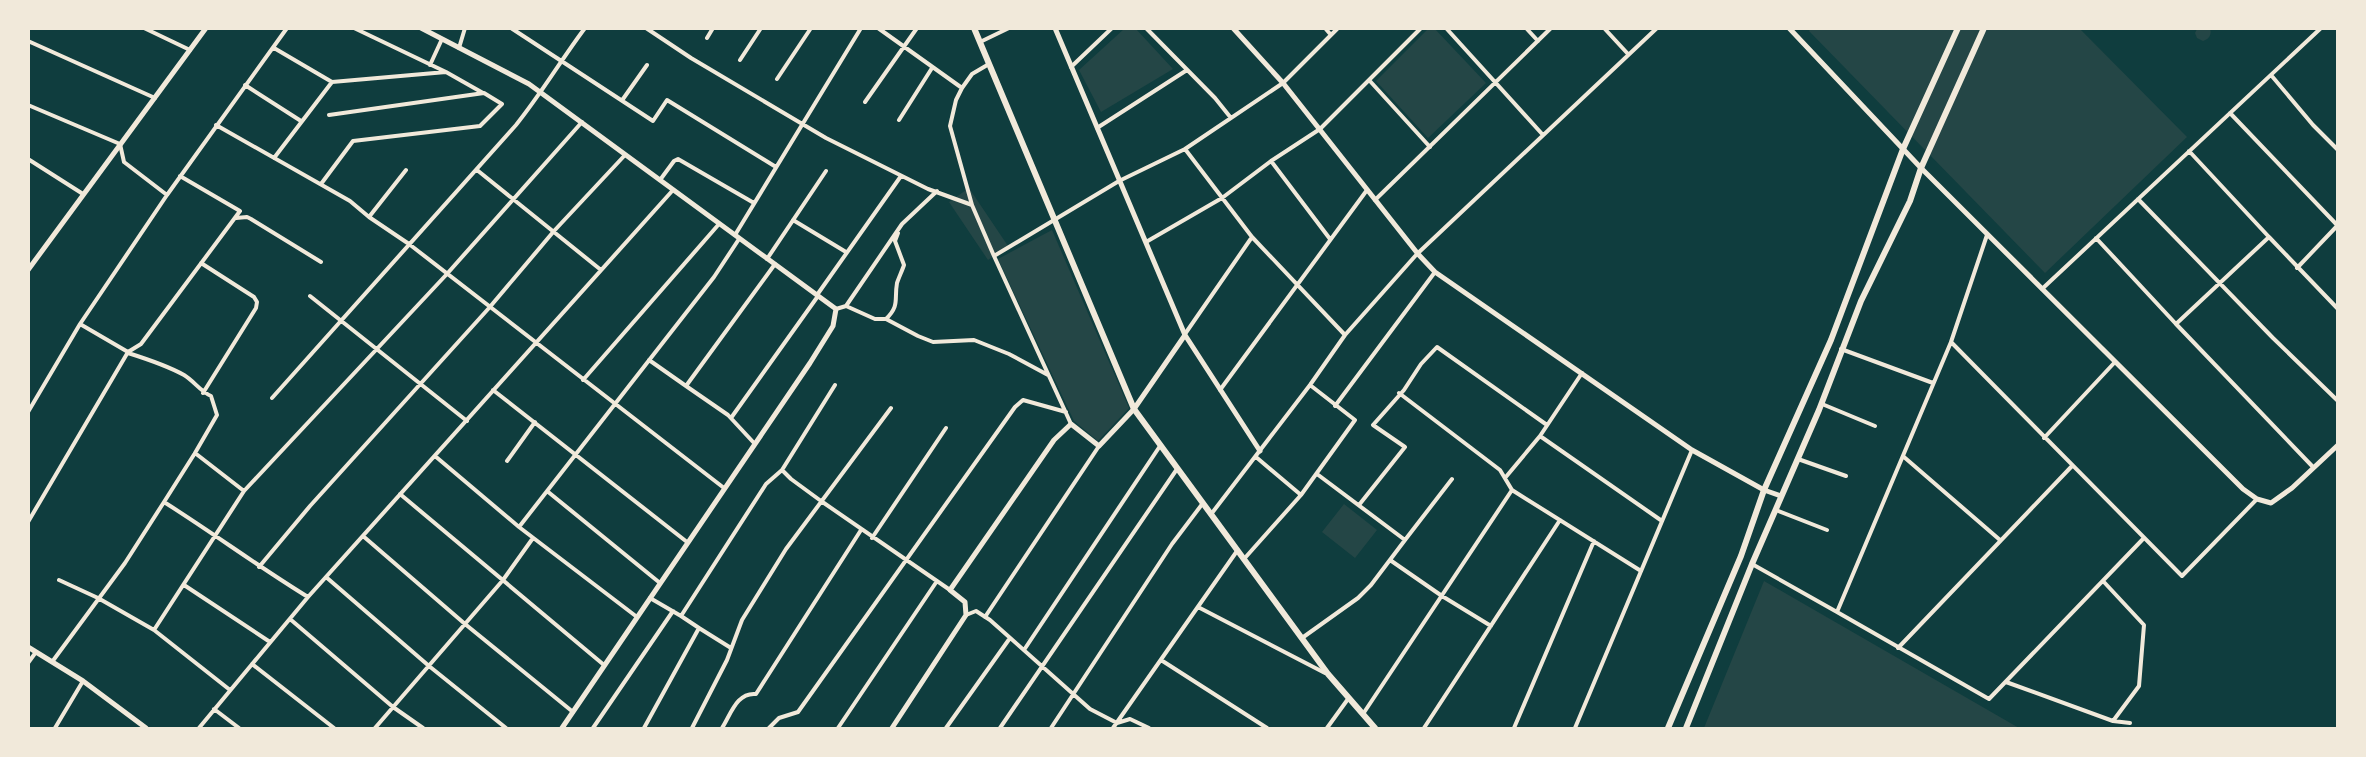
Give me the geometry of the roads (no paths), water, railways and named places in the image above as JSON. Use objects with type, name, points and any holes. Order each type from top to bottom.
[{"type":"main road","points":[[974,28],[1134,409],[1328,674],[1375,729]]},
{"type":"main road","points":[[1668,729],[1741,556],[1764,490],[1831,340],[1903,149],[1958,28]]},
{"type":"main road","points":[[1686,729],[1752,564],[1821,404],[1861,301],[1910,201],[1921,168],[1984,28]]},
{"type":"street","points":[[144,28],[190,50]]},
{"type":"street","points":[[28,270],[206,28]]},
{"type":"street","points":[[28,412],[80,324],[167,195],[287,28]]},
{"type":"street","points":[[321,184],[353,141],[480,126],[502,104],[446,72],[354,28]]},
{"type":"street","points":[[421,28],[529,84],[836,309]]},
{"type":"street","points":[[459,48],[465,28]]},
{"type":"street","points":[[511,28],[623,99],[653,121],[667,100],[776,167]]},
{"type":"street","points":[[272,398],[296,374],[340,320],[477,170],[542,93],[561,60],[585,28]]},
{"type":"street","points":[[646,28],[691,58],[801,124],[928,189],[972,205]]},
{"type":"street","points":[[707,38],[713,28]]},
{"type":"street","points":[[740,60],[762,28]]},
{"type":"street","points":[[777,79],[811,28]]},
{"type":"street","points":[[519,527],[714,277],[754,203],[861,28]]},
{"type":"street","points":[[878,28],[962,88]]},
{"type":"street","points":[[865,102],[916,28]]},
{"type":"street","points":[[980,42],[1009,28]]},
{"type":"street","points":[[1054,28],[1185,335],[1260,451]]},
{"type":"street","points":[[1071,67],[1112,28]]},
{"type":"street","points":[[1146,28],[1231,118]]},
{"type":"street","points":[[1233,28],[1283,83],[1417,254],[1435,272],[1692,450],[1764,490],[1781,496]]},
{"type":"street","points":[[1325,28],[1331,35]]},
{"type":"street","points":[[994,256],[1119,182],[1185,149],[1283,83],[1338,28]]},
{"type":"street","points":[[1145,242],[1222,198],[1271,161],[1320,129],[1421,28]]},
{"type":"street","points":[[1446,28],[1543,135]]},
{"type":"street","points":[[1526,28],[1538,41]]},
{"type":"street","points":[[1375,200],[1551,28]]},
{"type":"street","points":[[1604,28],[1629,54]]},
{"type":"street","points":[[1212,513],[1310,385],[1345,335],[1417,254],[1657,28]]},
{"type":"street","points":[[1789,28],[1921,168],[2243,489],[2257,499],[2271,503],[2292,488],[2337,445]]},
{"type":"street","points":[[2042,289],[2321,28]]},
{"type":"street","points":[[430,65],[442,39]]},
{"type":"street","points":[[28,41],[155,98]]},
{"type":"street","points":[[274,48],[332,82],[446,72]]},
{"type":"street","points":[[989,64],[972,74],[962,88],[956,100],[950,126],[972,205],[1071,424],[1099,446]]},
{"type":"street","points":[[623,99],[647,65]]},
{"type":"street","points":[[899,120],[932,68]]},
{"type":"street","points":[[1096,128],[1187,70]]},
{"type":"street","points":[[2271,75],[2337,150]]},
{"type":"street","points":[[1369,80],[1430,147]]},
{"type":"street","points":[[274,158],[332,82]]},
{"type":"street","points":[[245,85],[301,121]]},
{"type":"street","points":[[330,114],[484,93]]},
{"type":"street","points":[[28,105],[120,144]]},
{"type":"street","points":[[2230,113],[2337,226],[2297,268]]},
{"type":"street","points":[[154,630],[244,491],[446,275],[582,123]]},
{"type":"street","points":[[216,125],[350,201],[369,217],[410,244],[446,275],[724,488]]},
{"type":"street","points":[[120,144],[124,162],[167,195]]},
{"type":"street","points":[[1185,149],[1252,237],[1345,335]]},
{"type":"street","points":[[2189,151],[2337,309]]},
{"type":"street","points":[[259,567],[310,506],[489,308],[554,231],[625,155]]},
{"type":"street","points":[[28,159],[84,195]]},
{"type":"street","points":[[660,180],[678,159],[754,203]]},
{"type":"street","points":[[1271,161],[1330,239]]},
{"type":"street","points":[[369,217],[406,170]]},
{"type":"street","points":[[477,170],[601,270]]},
{"type":"street","points":[[767,259],[826,171]]},
{"type":"street","points":[[28,522],[128,352],[141,344],[240,211],[180,176]]},
{"type":"street","points":[[731,418],[846,252],[902,176]]},
{"type":"street","points":[[199,729],[308,597],[674,190]]},
{"type":"street","points":[[1220,391],[1367,190]]},
{"type":"street","points":[[886,319],[894,311],[897,303],[897,287],[904,265],[895,241],[899,230],[902,224],[937,191]]},
{"type":"street","points":[[2138,199],[2337,401]]},
{"type":"street","points":[[234,219],[247,217],[321,262]]},
{"type":"street","points":[[793,220],[846,252]]},
{"type":"street","points":[[583,380],[719,224]]},
{"type":"street","points":[[836,309],[846,306],[899,230]]},
{"type":"street","points":[[1837,612],[1951,342],[1987,235]]},
{"type":"street","points":[[985,617],[1099,446],[1134,409],[1252,237]]},
{"type":"street","points":[[2176,324],[2269,237]]},
{"type":"street","points":[[2096,238],[2313,466]]},
{"type":"street","points":[[201,262],[254,297],[257,302],[256,308],[203,393]]},
{"type":"street","points":[[686,386],[775,264]]},
{"type":"street","points":[[1335,406],[1435,272]]},
{"type":"street","points":[[310,296],[467,421]]},
{"type":"street","points":[[846,306],[875,320],[886,319],[933,342],[974,340],[1009,354],[1049,376]]},
{"type":"street","points":[[562,729],[810,363],[833,326],[836,309]]},
{"type":"street","points":[[52,662],[125,563],[217,416],[211,396],[203,393],[186,376],[128,352],[80,324]]},
{"type":"street","points":[[1951,342],[2182,576],[2257,499]]},
{"type":"street","points":[[1359,505],[1405,447],[1373,424],[1404,390],[1421,364],[1437,347],[1547,425]]},
{"type":"street","points":[[1841,349],[1933,383]]},
{"type":"street","points":[[649,360],[731,418],[754,443]]},
{"type":"street","points":[[2044,438],[2115,362]]},
{"type":"street","points":[[1505,478],[1540,436],[1582,373]]},
{"type":"street","points":[[681,616],[766,484],[782,470],[835,385]]},
{"type":"street","points":[[1244,559],[1301,495],[1355,420],[1310,385]]},
{"type":"street","points":[[493,390],[687,542]]},
{"type":"street","points":[[1399,393],[1500,470],[1512,490],[1641,571]]},
{"type":"street","points":[[769,729],[779,718],[798,712],[1015,407],[1023,400],[1065,412]]},
{"type":"street","points":[[1821,404],[1875,426]]},
{"type":"street","points":[[692,729],[742,620],[786,549],[891,408]]},
{"type":"street","points":[[507,461],[535,422]]},
{"type":"street","points":[[950,590],[1054,440],[1071,424]]},
{"type":"street","points":[[872,538],[946,428]]},
{"type":"street","points":[[1540,436],[1662,521]]},
{"type":"street","points":[[1024,650],[1161,445]]},
{"type":"street","points":[[1575,729],[1692,450]]},
{"type":"street","points":[[195,453],[244,491]]},
{"type":"street","points":[[435,456],[519,527],[637,617]]},
{"type":"street","points":[[1256,457],[1301,495]]},
{"type":"street","points":[[1904,457],[2000,540]]},
{"type":"street","points":[[1798,458],[1846,476]]},
{"type":"street","points":[[1898,648],[2072,466]]},
{"type":"street","points":[[1000,729],[1178,469]]},
{"type":"street","points":[[782,470],[790,479],[872,538],[950,590],[965,602],[966,615]]},
{"type":"street","points":[[1317,474],[1405,540]]},
{"type":"street","points":[[1302,638],[1358,598],[1452,479]]},
{"type":"street","points":[[1362,716],[1512,490]]},
{"type":"street","points":[[547,491],[660,583]]},
{"type":"street","points":[[400,494],[604,665]]},
{"type":"street","points":[[164,502],[216,535],[259,567],[308,597]]},
{"type":"street","points":[[1051,729],[1172,544],[1203,503]]},
{"type":"street","points":[[1776,510],[1827,530]]},
{"type":"street","points":[[1424,729],[1560,520]]},
{"type":"street","points":[[722,729],[740,698],[748,693],[756,694],[861,530]]},
{"type":"street","points":[[363,536],[465,624],[573,712]]},
{"type":"street","points":[[375,729],[503,580],[533,538]]},
{"type":"street","points":[[1752,564],[1989,699],[2143,539]]},
{"type":"street","points":[[1514,729],[1594,541]]},
{"type":"street","points":[[1113,729],[1238,550]]},
{"type":"street","points":[[1390,560],[1491,626]]},
{"type":"street","points":[[326,577],[506,729]]},
{"type":"street","points":[[59,580],[98,598],[154,630],[230,690]]},
{"type":"street","points":[[838,729],[937,581]]},
{"type":"street","points":[[2103,581],[2144,625],[2139,686],[2113,721]]},
{"type":"street","points":[[184,585],[270,642]]},
{"type":"street","points":[[650,598],[731,648]]},
{"type":"street","points":[[1198,607],[1328,674]]},
{"type":"street","points":[[593,729],[673,611]]},
{"type":"street","points":[[892,729],[966,615],[976,611],[1090,709],[1117,723],[1130,719],[1149,729]]},
{"type":"street","points":[[290,619],[393,707],[423,729]]},
{"type":"street","points":[[644,729],[699,628]]},
{"type":"street","points":[[946,729],[1010,638]]},
{"type":"street","points":[[28,647],[83,681],[146,729]]},
{"type":"street","points":[[28,663],[36,652]]},
{"type":"street","points":[[1161,660],[1267,729]]},
{"type":"street","points":[[252,663],[334,729]]},
{"type":"street","points":[[57,728],[83,681]]},
{"type":"street","points":[[2006,682],[2113,721],[2130,723]]},
{"type":"street","points":[[1327,729],[1348,699]]},
{"type":"street","points":[[214,709],[239,729]]}]
